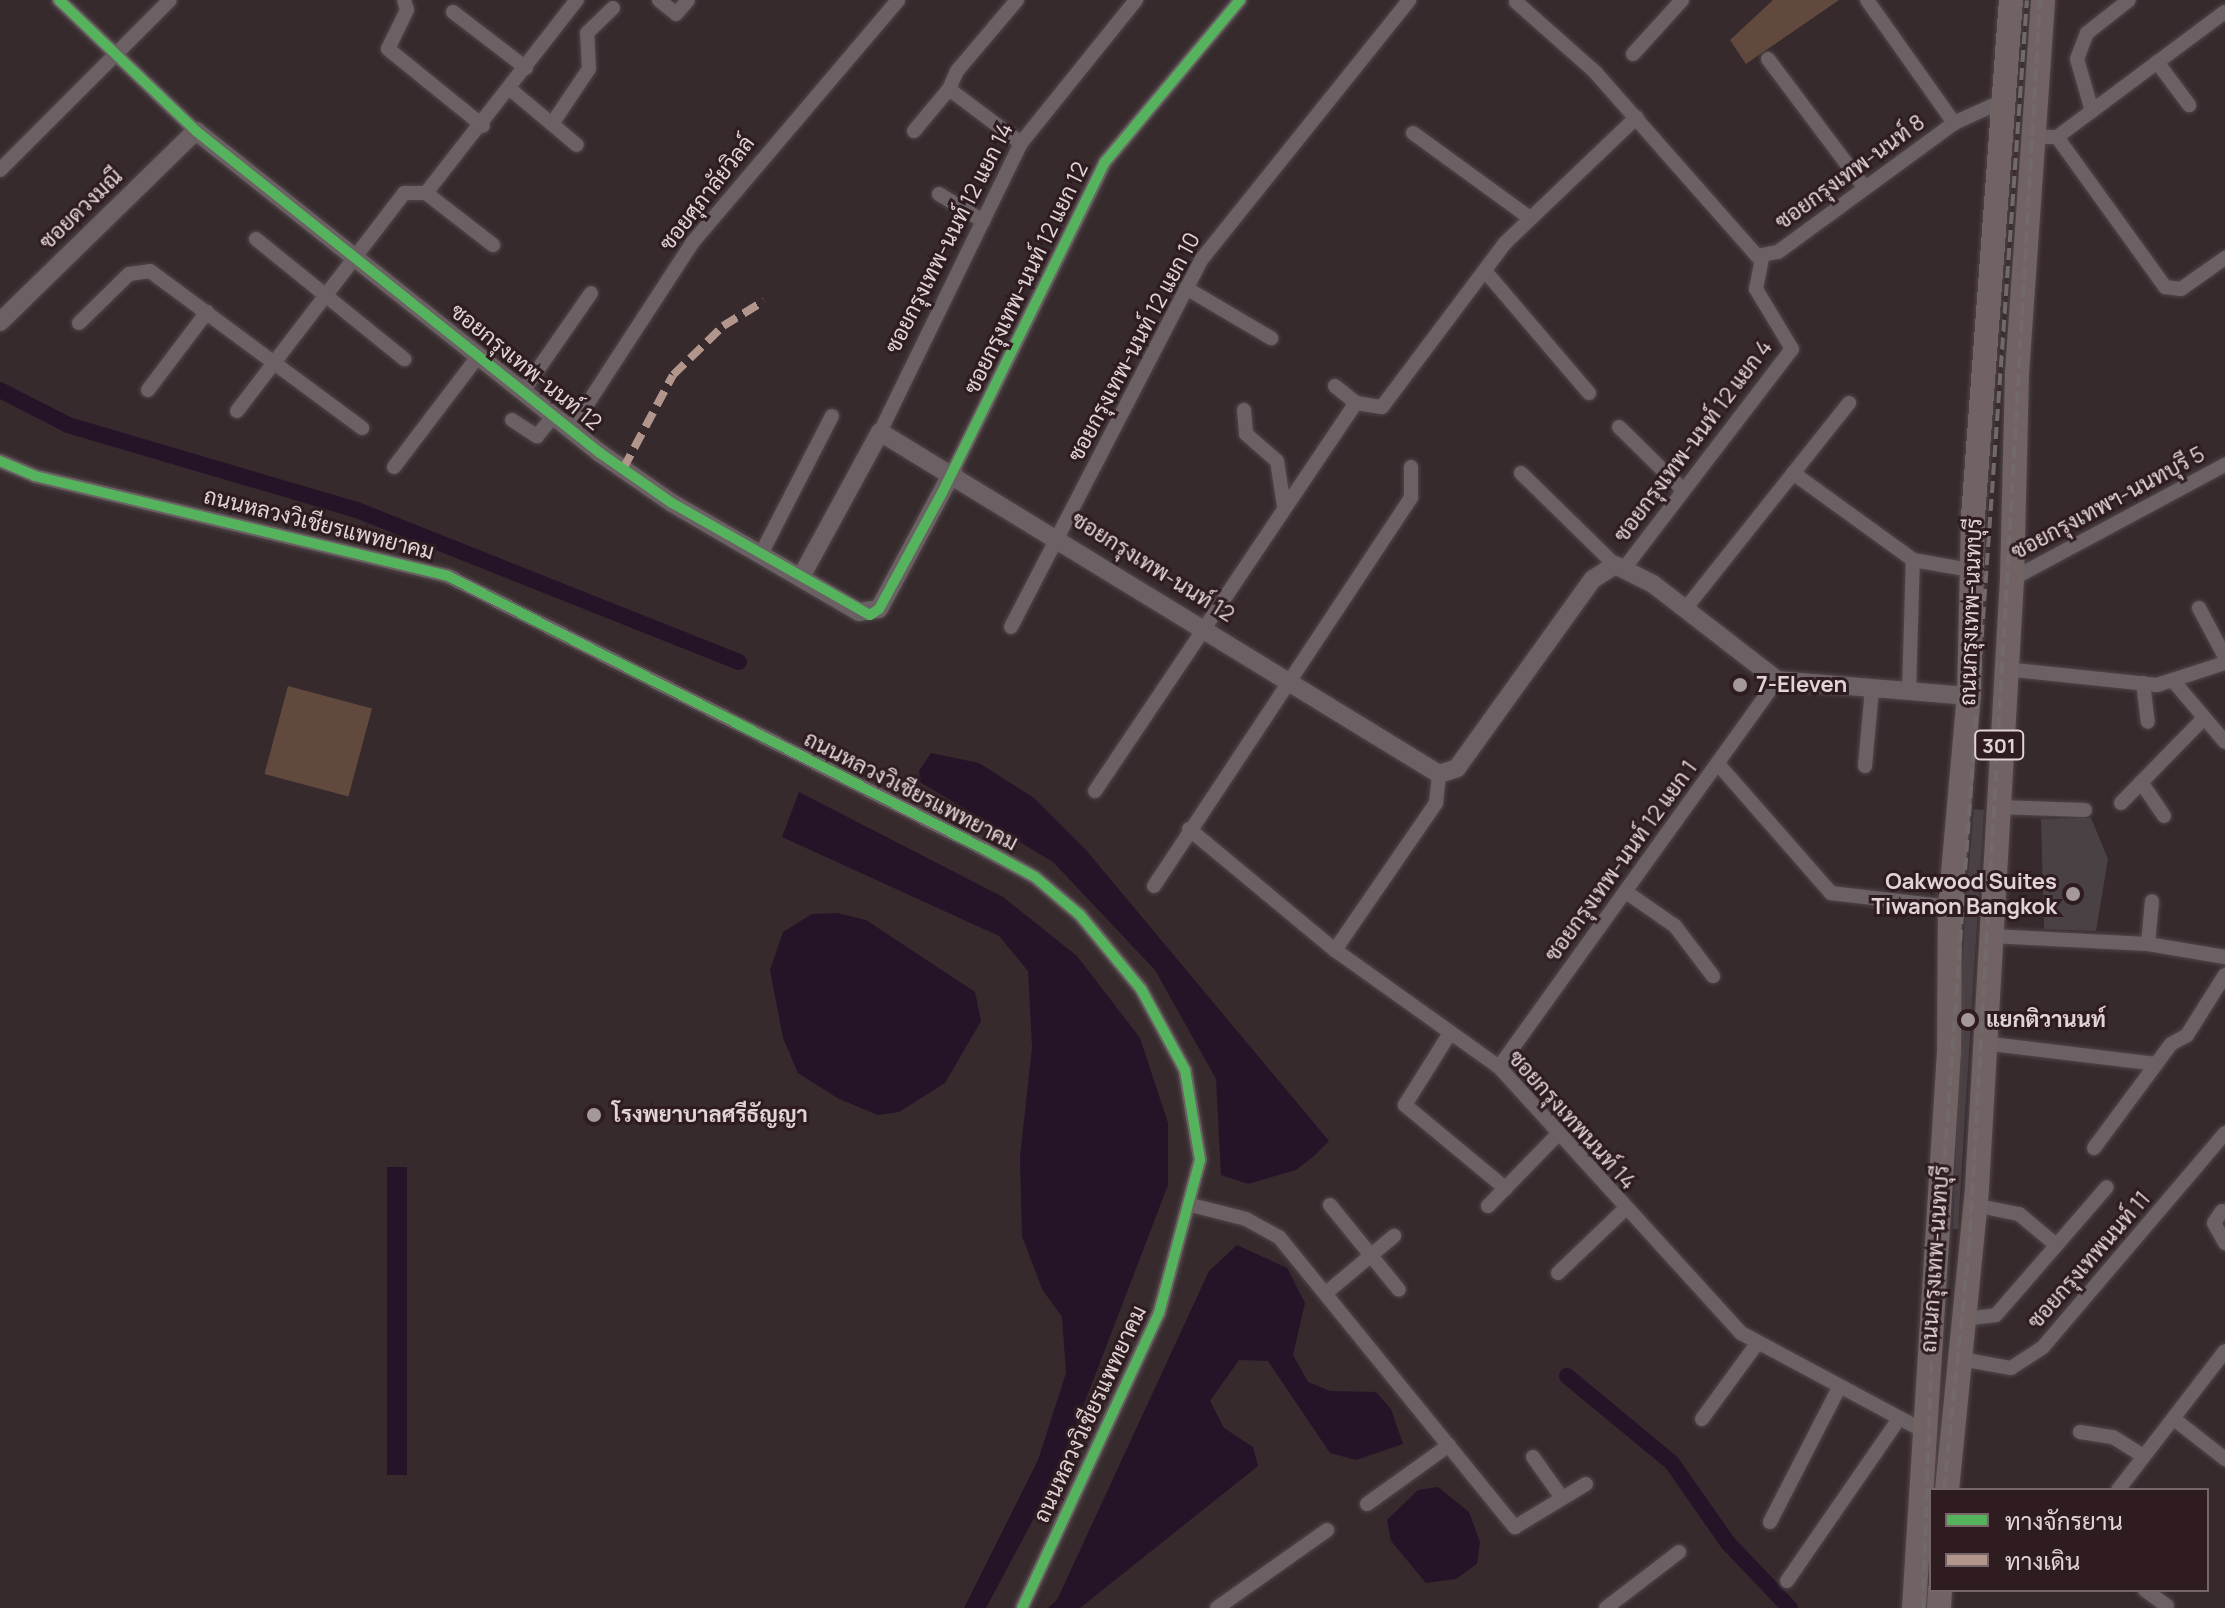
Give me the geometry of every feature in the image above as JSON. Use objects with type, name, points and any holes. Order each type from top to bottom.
[{"type":"main road","name":"ถนนกรุงเทพ-นนทบุรี","points":[[1914,1608],[1949,1052],[1950,907],[1969,696],[1974,505],[2011,0]]},
{"type":"main road","name":"ถนนกรุงเทพ-นนทบุรี","points":[[1947,1488],[1974,1205],[2012,579],[2015,438],[2046,137],[2043,0]]},
{"type":"main road","points":[[1979,438],[1996,445],[2015,438]]},
{"type":"main road","points":[[1974,505],[1997,498],[2014,506]]},
{"type":"street","name":"ซอยกรุงเทพ-นนท์ 12","points":[[59,0],[113,56],[196,131],[554,416],[672,503],[859,612],[879,609],[953,471],[1439,774]]},
{"type":"street","points":[[0,170],[170,0]]},
{"type":"street","points":[[404,0],[407,10],[388,49],[483,126]]},
{"type":"street","points":[[659,0],[676,14],[688,0]]},
{"type":"street","name":"ซอยศุภาลัยวิลล์","points":[[571,429],[693,242],[898,0]]},
{"type":"street","points":[[914,131],[949,89],[957,71],[1017,0]]},
{"type":"street","name":"ซอยกรุงเทพ-นนท์ 12 แยก 14","points":[[801,577],[880,432],[1021,143],[1136,0]]},
{"type":"street","name":"ซอยกรุงเทพ-นนท์ 12 แยก 12","points":[[953,471],[1105,162],[1240,0]]},
{"type":"street","name":"ซอยกรุงเทพ-นนท์ 12 แยก 10","points":[[1011,627],[1186,288],[1247,195],[1409,0]]},
{"type":"street","points":[[1633,54],[1682,0]]},
{"type":"street","points":[[1867,0],[1954,123]]},
{"type":"street","points":[[2092,111],[2077,59],[2087,33],[2129,0]]},
{"type":"street","points":[[426,193],[483,126],[575,1]]},
{"type":"street","name":"ซอยกรุงเทพ-นนท์ 8","points":[[1516,2],[1637,117],[1748,250],[1762,257],[1778,252],[1954,123],[2005,100]]},
{"type":"street","points":[[552,124],[589,69],[587,33],[613,8]]},
{"type":"street","points":[[453,12],[526,68]]},
{"type":"street","points":[[2225,12],[2092,111],[2046,137],[2172,290],[2225,258]]},
{"type":"street","points":[[1768,59],[1864,187]]},
{"type":"street","points":[[2157,62],[2189,105]]},
{"type":"street","points":[[510,89],[577,145]]},
{"type":"street","points":[[949,89],[1021,143]]},
{"type":"street","points":[[1335,386],[1356,403],[1382,407],[1458,301],[1530,218],[1637,117]]},
{"type":"street","name":"ซอยดวงมณี","points":[[0,322],[196,131]]},
{"type":"street","points":[[1413,133],[1530,218]]},
{"type":"street","points":[[237,411],[404,193],[426,193],[493,245]]},
{"type":"street","points":[[939,194],[983,221]]},
{"type":"street","points":[[256,239],[404,359]]},
{"type":"street","name":"ซอยกรุงเทพ-นนท์ 12 แยก 4","points":[[1620,566],[1792,349],[1756,289],[1762,257]]},
{"type":"street","points":[[79,323],[141,268],[207,312],[362,428]]},
{"type":"street","points":[[1486,272],[1589,393]]},
{"type":"street","points":[[1186,288],[1271,338]]},
{"type":"street","points":[[523,391],[591,293]]},
{"type":"street","points":[[148,390],[207,312]]},
{"type":"street","points":[[394,467],[479,355]]},
{"type":"street","points":[[1095,791],[1356,403]]},
{"type":"street","points":[[1686,608],[1849,403]]},
{"type":"street","points":[[1244,410],[1246,434],[1277,461],[1284,506]]},
{"type":"street","points":[[512,420],[537,436],[554,416]]},
{"type":"street","points":[[761,554],[832,416]]},
{"type":"street","points":[[1619,427],[1682,489]]},
{"type":"street","points":[[880,432],[953,471]]},
{"type":"street","name":"ถนนหลวงวิเชียรแพทยาคม","points":[[0,461],[35,476],[448,576],[1035,877],[1113,951],[1185,1070],[1200,1160],[1191,1205],[1159,1313],[1022,1608]]},
{"type":"street","name":"ซอยกรุงเทพฯ-นนทบุรี 5","points":[[2012,579],[2225,465]]},
{"type":"street","points":[[1154,886],[1411,497],[1411,467]]},
{"type":"street","points":[[1521,473],[1620,566],[1686,608],[1777,680],[1969,696]]},
{"type":"street","points":[[1793,473],[1913,560],[1971,570]]},
{"type":"street","points":[[1909,691],[1913,560]]},
{"type":"street","points":[[1335,950],[1436,803],[1439,774],[1457,768],[1593,579],[1620,566]]},
{"type":"street","points":[[2199,608],[2225,657]]},
{"type":"street","points":[[2005,669],[2143,683],[2175,683],[2225,663]]},
{"type":"street","name":"ซอยกรุงเทพ-นนท์ 12 แยก 1","points":[[1499,1067],[1777,680]]},
{"type":"street","points":[[2143,683],[2148,722]]},
{"type":"street","points":[[2175,683],[2225,742]]},
{"type":"street","points":[[1865,766],[1872,689]]},
{"type":"street","points":[[2121,803],[2204,718]]},
{"type":"street","points":[[1718,764],[1831,893],[1950,907]]},
{"type":"street","points":[[2141,782],[2164,816]]},
{"type":"street","points":[[1997,807],[2085,810]]},
{"type":"street","name":"ซอยกรุงเทพนนท์ 14","points":[[1189,829],[1335,950],[1499,1067],[1696,1291],[1756,1345],[1924,1431]]},
{"type":"street","points":[[1626,892],[1675,926],[1713,976]]},
{"type":"street","points":[[2148,944],[2152,901]]},
{"type":"street","points":[[1991,936],[2148,944],[2225,957]]},
{"type":"street","points":[[2094,1148],[2171,1044],[2187,1035],[2225,975]]},
{"type":"street","points":[[1450,1033],[1405,1105],[1506,1189]]},
{"type":"street","points":[[1983,1043],[2156,1064]]},
{"type":"street","name":"ซอยกรุงเทพนนท์ 11","points":[[1961,1359],[2011,1368],[2043,1347],[2225,1133]]},
{"type":"street","points":[[1488,1206],[1558,1134]]},
{"type":"street","points":[[1964,1319],[1996,1315],[2107,1187]]},
{"type":"street","points":[[1191,1205],[1246,1219],[1279,1237],[1515,1527],[1586,1484]]},
{"type":"street","points":[[1330,1205],[1399,1290]]},
{"type":"street","points":[[1974,1205],[2019,1214],[2055,1244]]},
{"type":"street","points":[[1558,1273],[1624,1210]]},
{"type":"street","points":[[2222,1211],[2214,1223],[2225,1243]]},
{"type":"street","points":[[1326,1293],[1394,1236]]},
{"type":"street","points":[[1702,1419],[1756,1345]]},
{"type":"street","points":[[2120,1488],[2225,1351]]},
{"type":"street","points":[[1770,1522],[1839,1388]]},
{"type":"street","points":[[2174,1419],[2225,1459]]},
{"type":"street","points":[[1787,1581],[1898,1420]]},
{"type":"street","points":[[2080,1432],[2113,1437],[2144,1456]]},
{"type":"street","points":[[1367,1504],[1449,1445]]},
{"type":"street","points":[[1533,1457],[1562,1498]]},
{"type":"street","points":[[1217,1608],[1327,1530]]},
{"type":"street","points":[[1606,1608],[1679,1552]]},
{"type":"street","points":[[2148,1592],[2167,1606]]},
{"type":"shaded area","points":[[1773,0],[1839,0],[1746,64],[1730,40]]},
{"type":"shaded area","points":[[288,686],[372,709],[348,796],[264,774]]},
{"type":"shaded area","points":[[931,753],[979,763],[1034,798],[1086,850],[1329,1141],[1315,1155],[1296,1170],[1248,1184],[1221,1175],[1216,1079],[1155,970],[1053,862],[920,782],[919,771]]},
{"type":"shaded area","points":[[799,792],[1003,897],[1077,956],[1140,1038],[1168,1123],[1168,1185],[1057,1475],[986,1608],[964,1608],[1038,1460],[1066,1373],[1062,1317],[1042,1289],[1022,1236],[1020,1157],[1032,1047],[1028,971],[999,936],[782,837]]},
{"type":"shaded area","points":[[837,913],[866,920],[975,992],[981,1021],[945,1083],[899,1112],[878,1115],[839,1099],[798,1073],[783,1038],[770,970],[783,932],[812,914]]},
{"type":"shaded area","points":[[387,1167],[407,1167],[407,1475],[387,1475]]},
{"type":"shaded area","points":[[1237,1245],[1287,1268],[1305,1303],[1293,1355],[1308,1382],[1330,1391],[1376,1392],[1391,1409],[1403,1444],[1356,1460],[1330,1453],[1268,1361],[1239,1360],[1210,1401],[1224,1428],[1253,1447],[1258,1466],[1080,1608],[1048,1608],[1057,1600],[1209,1271]]},
{"type":"shaded area","points":[[1438,1487],[1469,1512],[1480,1542],[1477,1564],[1456,1579],[1426,1583],[1391,1541],[1387,1520],[1418,1490]]},
{"type":"building","points":[[1974,809],[1984,810],[1958,1229],[1953,1229],[1965,908]]},
{"type":"building","name":"Oakwood Suites Tiwanon Bangkok","points":[[2091,818],[2108,859],[2096,931],[2044,929],[2041,819]]},
{"type":"waterway","points":[[0,390],[68,425],[357,510],[739,662]]},
{"type":"waterway","points":[[1567,1376],[1672,1463],[1728,1543],[1790,1608]]},
{"type":"railway","points":[[1923,1608],[1932,1337],[2027,0]]},
{"type":"railway","points":[[1944,1488],[1969,1249],[2040,0]]},
{"type":"marked path","points":[[623,469],[673,375],[723,326],[764,301]]},
{"type":"cycle path","points":[[59,0],[196,131],[600,453],[672,503],[870,615],[879,609],[942,493],[1105,162],[1240,0]]},
{"type":"cycle path","points":[[0,461],[35,476],[448,576],[984,849],[1035,877],[1080,915],[1141,989],[1185,1070],[1200,1160],[1159,1313],[1022,1608]]},
{"type":"place","name":"7-Eleven","points":[[1740,685]]},
{"type":"place","name":"Oakwood Suites Tiwanon Bangkok","points":[[2073,894]]},
{"type":"place","name":"แยกติวานนท์","points":[[1968,1020]]},
{"type":"place","name":"โรงพยาบาลศรีธัญญา","points":[[594,1115]]}]
